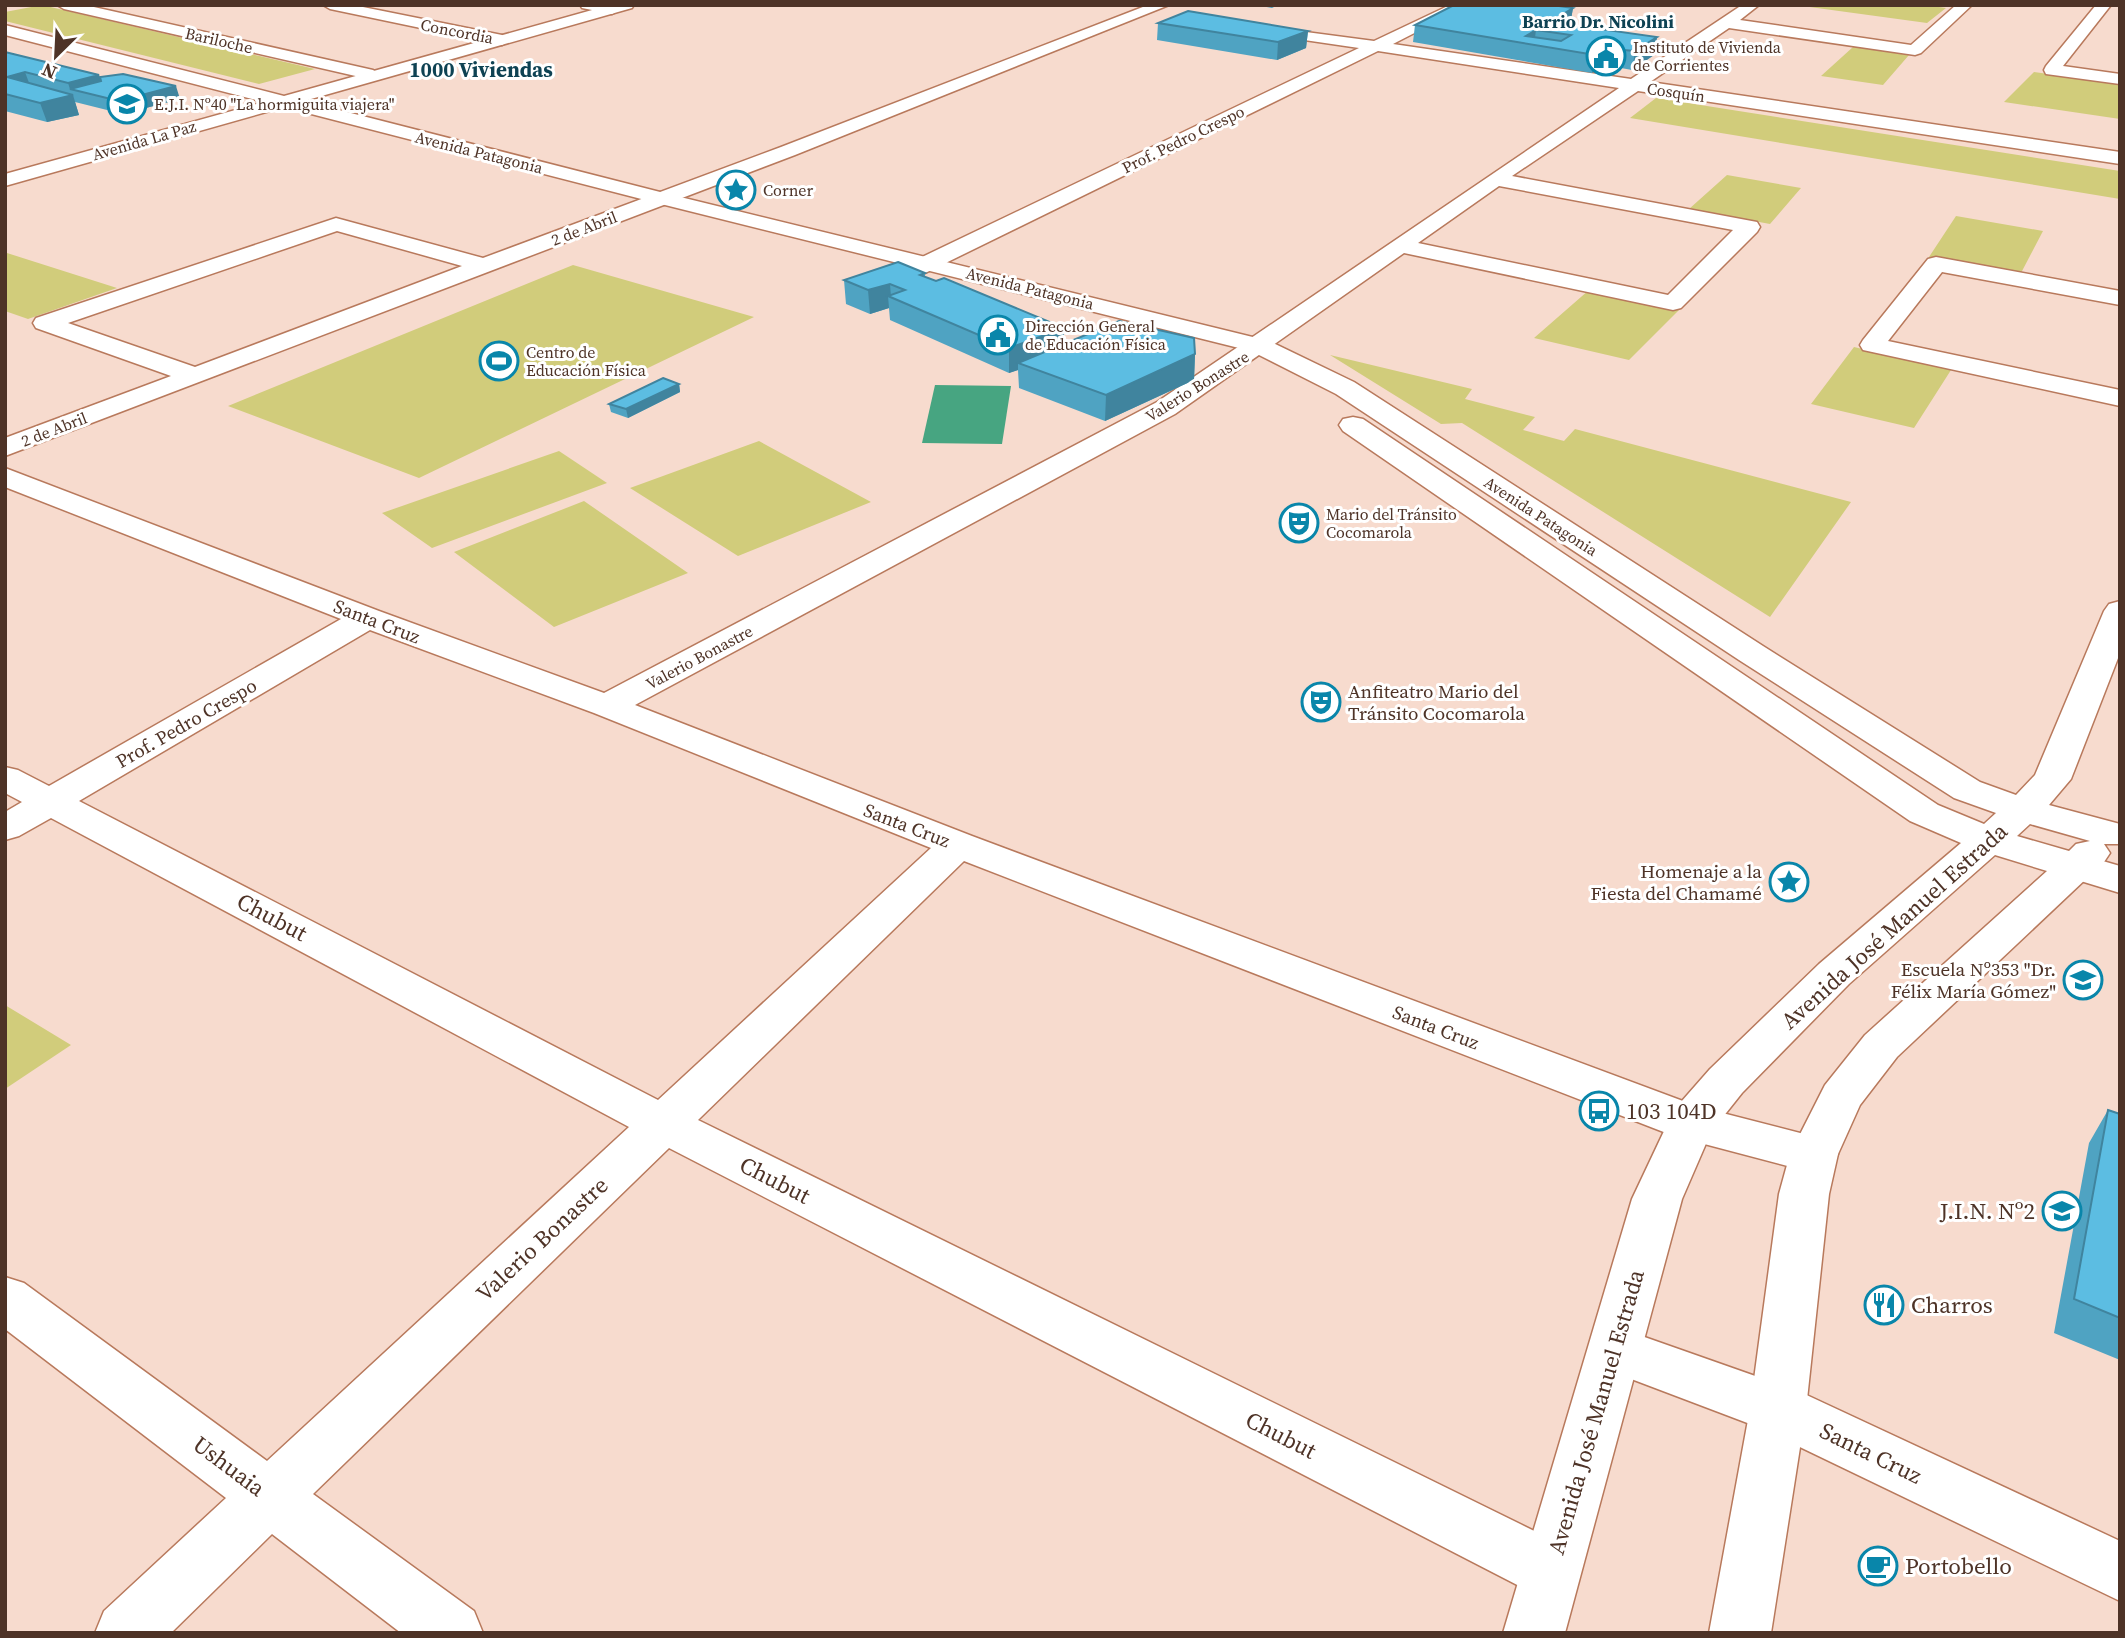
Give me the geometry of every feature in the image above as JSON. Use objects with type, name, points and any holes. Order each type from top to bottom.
[{"type":"street","name":"Bariloche","points":[[64,5],[373,75]]},
{"type":"street","points":[[102,14],[142,5]]},
{"type":"street","name":"Concordia","points":[[330,5],[502,40]]},
{"type":"street","points":[[257,102],[351,71],[589,5],[620,7]]},
{"type":"street","points":[[1109,5],[1160,11]]},
{"type":"street","name":"Prof. Pedro Crespo","points":[[917,268],[1462,5]]},
{"type":"street","name":"Valerio Bonastre","points":[[606,706],[1166,408],[1250,353],[1560,133],[1636,86],[1752,5]]},
{"type":"street","points":[[1726,23],[1915,50],[1965,5]]},
{"type":"street","points":[[2104,5],[2052,69],[2120,79]]},
{"type":"street","name":"Avenida La Paz","points":[[5,180],[257,102],[282,101],[620,7]]},
{"type":"street","name":"2 de Abril","points":[[5,448],[788,152],[1029,55],[1160,11]]},
{"type":"street","name":"Cosquín","points":[[1241,26],[2120,158]]},
{"type":"street","name":"Avenida Patagonia","points":[[5,30],[257,102],[1250,353],[1345,388],[1751,653],[1967,790],[2023,810],[2109,848]]},
{"type":"street","name":"Avenida Patagonia","points":[[5,43],[232,103],[257,102]]},
{"type":"street","name":"Avenida Patagonia","points":[[282,101],[650,202]]},
{"type":"street","name":"Avenida La Paz","points":[[5,166],[232,103]]},
{"type":"street","points":[[1402,246],[1673,303],[1749,227],[1496,179]]},
{"type":"street","points":[[197,376],[45,323],[336,223],[485,265]]},
{"type":"street","points":[[2120,298],[1936,264],[1872,345],[2120,398]]},
{"type":"street","name":"Avenida Patagonia","points":[[1250,353],[1924,813],[1988,840],[2109,848]]},
{"type":"street","name":"Santa Cruz","points":[[5,477],[367,618],[606,706],[958,845],[1691,1123],[1814,1154]]},
{"type":"street","name":"Avenida José Manuel Estrada","points":[[1534,1633],[1657,1199],[1691,1123],[1726,1081],[1834,974],[2023,810],[2053,779],[2120,611]]},
{"type":"street","name":"Prof. Pedro Crespo","points":[[5,828],[367,618]]},
{"type":"street","name":"Chubut","points":[[5,778],[663,1124],[1550,1570]]},
{"type":"street","name":"Valerio Bonastre","points":[[126,1633],[958,845]]},
{"type":"street","points":[[1740,1633],[1778,1409],[1804,1194],[1814,1154],[1841,1097],[1881,1046],[2109,848]]},
{"type":"street","name":"Ushuaia","points":[[5,1299],[452,1633]]},
{"type":"street","name":"Santa Cruz","points":[[1616,1350],[1778,1409],[2120,1572]]},
{"type":"shaded area","points":[[42,5],[315,69],[259,84],[5,21],[5,12]]},
{"type":"shaded area","points":[[1795,5],[1925,5],[1946,8],[1927,23]]},
{"type":"shaded area","points":[[1853,47],[1909,55],[1883,85],[1821,76]]},
{"type":"shaded area","points":[[2034,72],[2120,84],[2120,119],[2004,102]]},
{"type":"shaded area","points":[[1656,98],[2120,171],[2120,199],[1630,118]]},
{"type":"shaded area","points":[[1727,175],[1801,188],[1770,224],[1689,209]]},
{"type":"shaded area","points":[[1956,216],[2043,231],[2021,273],[1929,257]]},
{"type":"shaded area","points":[[5,253],[117,288],[28,319],[5,311]]},
{"type":"shaded area","name":"Centro de Educación Física","points":[[573,265],[754,317],[419,478],[228,406]]},
{"type":"shaded area","points":[[1589,290],[1680,309],[1629,360],[1534,338]]},
{"type":"shaded area","points":[[1854,347],[1951,370],[1914,428],[1811,404]]},
{"type":"shaded area","points":[[1330,355],[1472,389],[1465,399],[1535,417],[1523,430],[1564,441],[1575,429],[1851,502],[1770,617],[1462,423],[1441,424]]},
{"type":"shaded area","points":[[935,385],[1011,386],[1002,444],[922,443]]},
{"type":"shaded area","points":[[759,441],[871,502],[738,556],[630,488]]},
{"type":"shaded area","points":[[559,451],[607,483],[432,548],[382,513]]},
{"type":"shaded area","points":[[584,501],[688,573],[554,627],[454,552]]},
{"type":"shaded area","points":[[5,1005],[71,1045],[5,1089]]},
{"type":"building","points":[[1454,5],[1552,5],[1573,8],[1550,22],[1657,37],[1635,51],[1624,50],[1617,55],[1598,52],[1595,55],[1415,25]],"holes":[[[1536,30],[1571,35],[1561,41],[1526,36]]]},
{"type":"building","points":[[1188,11],[1308,31],[1278,42],[1158,23]]},
{"type":"building","points":[[5,52],[99,75],[68,83],[25,72],[7,77],[73,95],[40,103],[5,94]]},
{"type":"building","points":[[123,74],[176,86],[119,101],[70,89],[101,81],[100,77]]},
{"type":"building","points":[[898,262],[925,273],[920,275],[936,281],[944,278],[1064,328],[1009,348],[888,296],[905,290],[890,284],[868,290],[844,280]]},
{"type":"building","points":[[1119,321],[1194,338],[1195,354],[1106,395],[1018,363]]},
{"type":"building","points":[[663,378],[679,384],[626,409],[609,404]]},
{"type":"building","points":[[2108,1110],[2120,1114],[2120,1318],[2074,1299]]},
{"type":"place","name":"Instituto de Vivienda de Corrientes","points":[[1606,56]]},
{"type":"place","name":"E.J.I. Nº40 \"La hormiguita viajera\"","points":[[127,104]]},
{"type":"place","name":"Corner","points":[[736,190]]},
{"type":"place","name":"Dirección General de Educación Física","points":[[998,335]]},
{"type":"place","name":"Centro de Educación Física","points":[[499,361]]},
{"type":"place","name":"Mario del Tránsito Cocomarola","points":[[1299,523]]},
{"type":"place","name":"Anfiteatro Mario del Tránsito Cocomarola","points":[[1321,702]]},
{"type":"place","name":"Homenaje a la Fiesta del Chamamé","points":[[1789,882]]},
{"type":"place","name":"Escuela Nº353 \"Dr. Félix María Gómez\"","points":[[2083,980]]},
{"type":"place","name":"103 104D","points":[[1599,1111]]},
{"type":"place","name":"J.I.N. Nº2","points":[[2062,1211]]},
{"type":"place","name":"Charros","points":[[1884,1305]]},
{"type":"place","name":"Portobello","points":[[1878,1566]]},
{"type":"district","name":"Barrio Dr. Nicolini","points":[[1598,22]]},
{"type":"district","name":"1000 Viviendas","points":[[481,70]]}]
